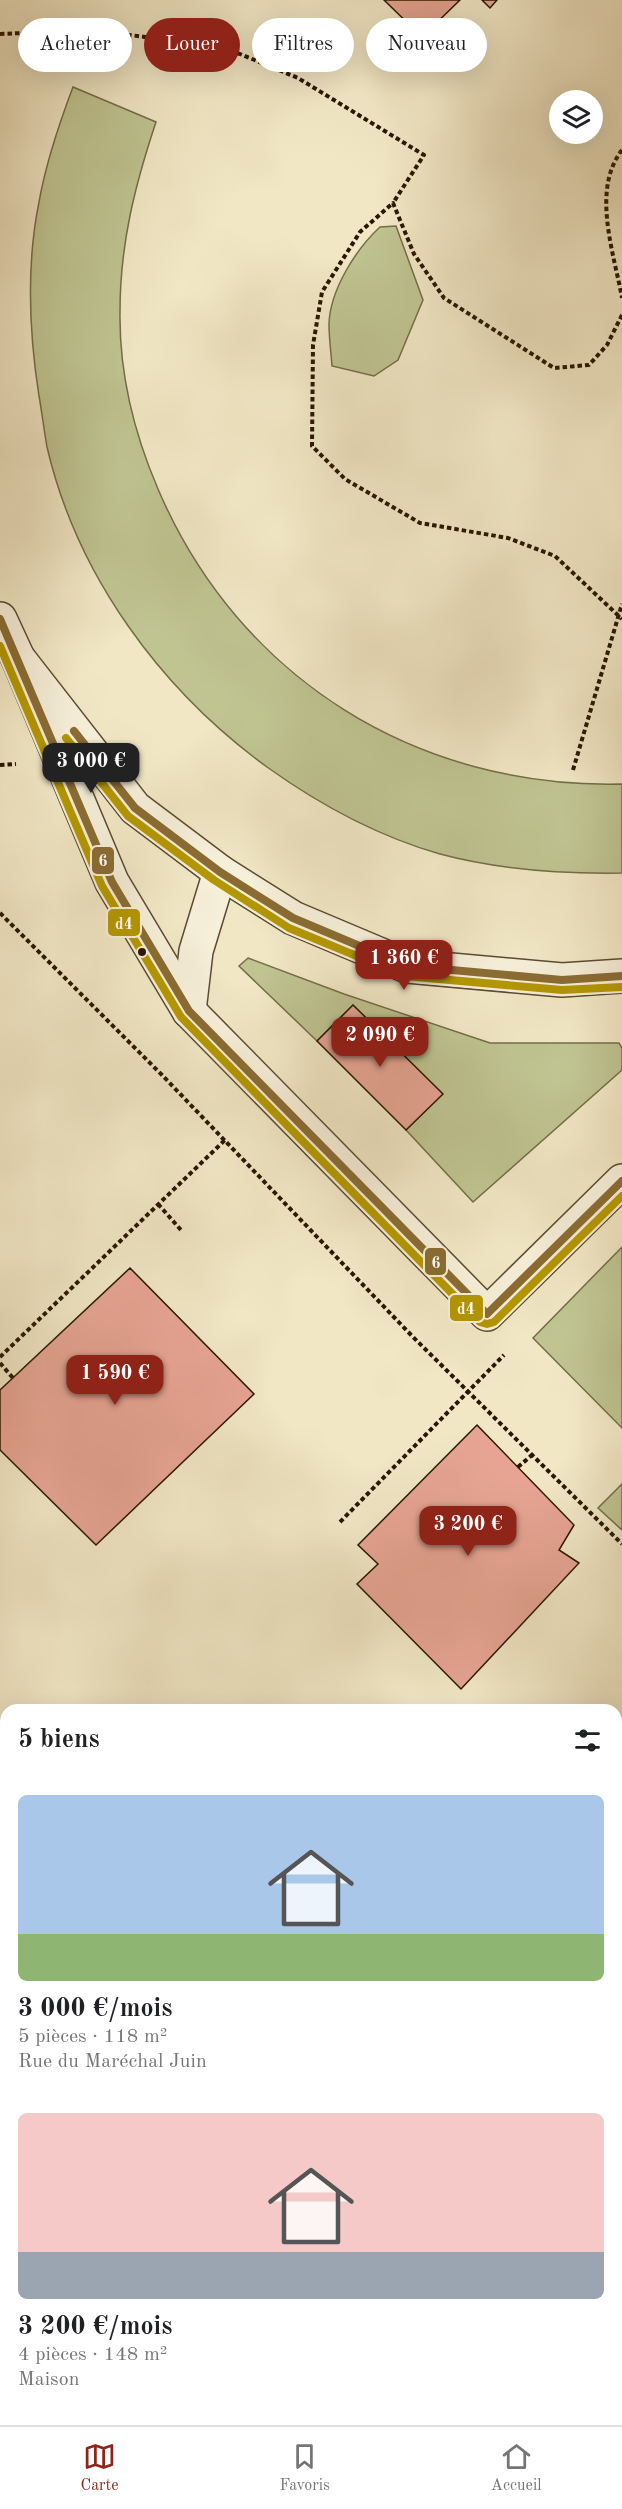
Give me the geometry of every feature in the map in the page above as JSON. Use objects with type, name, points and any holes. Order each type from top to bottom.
[{"type":"street","points":[[0,619],[9,667],[112,882],[189,1011],[487,1314],[622,1181]]},
{"type":"street","points":[[9,667],[135,808],[220,872],[293,918],[407,966],[562,980],[622,976]]},
{"type":"street","points":[[189,1011],[196,951],[220,872]]},
{"type":"path","points":[[0,34],[91,30],[223,47],[298,78],[424,155],[393,203],[360,232],[322,292],[313,345],[312,446],[345,479],[420,523],[508,538],[555,556],[620,618]]},
{"type":"path","points":[[622,150],[609,172],[607,213],[622,298]]},
{"type":"path","points":[[393,203],[414,254],[444,298],[554,368],[589,365],[607,345],[622,315]]},
{"type":"path","points":[[573,770],[620,618],[622,604]]},
{"type":"path","points":[[0,765],[15,764]]},
{"type":"path","points":[[0,913],[225,1140],[467,1391],[622,1544]]},
{"type":"path","points":[[0,1357],[225,1140]]},
{"type":"path","points":[[158,1204],[181,1230]]},
{"type":"path","points":[[340,1522],[509,1350]]},
{"type":"path","points":[[0,1362],[13,1378]]},
{"type":"path","points":[[518,1467],[532,1455]]},
{"type":"green space","points":[[73,87],[156,122],[135,192],[126,238],[121,286],[120,334],[125,379],[135,424],[149,468],[193,556],[236,616],[287,667],[344,710],[407,743],[475,767],[547,781],[622,784],[622,873],[576,873],[485,864],[417,847],[350,818],[287,781],[228,736],[192,703],[128,626],[102,585],[79,541],[61,495],[47,447],[33,348],[30,299],[35,226],[49,158]]},
{"type":"green space","points":[[396,226],[423,300],[398,360],[374,376],[332,366],[330,311],[339,284],[354,258],[371,236],[380,227]]},
{"type":"green space","points":[[248,958],[344,994],[490,1043],[619,1043],[622,1048],[622,1070],[473,1202],[406,1130],[442,1094],[353,1005],[317,1041],[239,966]]},
{"type":"green space","points":[[622,1247],[622,1428],[533,1338]]},
{"type":"green space","points":[[622,1484],[622,1530],[598,1508]]},
{"type":"building","points":[[384,0],[460,0],[442,18],[402,18]]},
{"type":"building","points":[[482,0],[497,0],[490,8]]},
{"type":"building","points":[[353,1005],[443,1094],[406,1130],[317,1041]]},
{"type":"building","points":[[130,1268],[254,1394],[96,1545],[0,1450],[0,1390]]},
{"type":"building","points":[[477,1425],[574,1525],[559,1550],[579,1563],[461,1689],[357,1584],[378,1564],[358,1545]]},
{"type":"transit line","name":"6","points":[[0,619],[112,882],[189,1011],[487,1314],[622,1181]]},
{"type":"transit line","name":"d4","points":[[0,646],[102,886],[181,1017],[480,1322],[487,1324],[494,1322],[622,1196]]},
{"type":"transit line","name":"6","points":[[74,731],[135,808],[220,872],[293,918],[407,966],[562,980],[622,976]]},
{"type":"transit line","name":"d4","points":[[66,738],[128,816],[214,880],[289,928],[405,976],[562,990],[622,987]]}]
